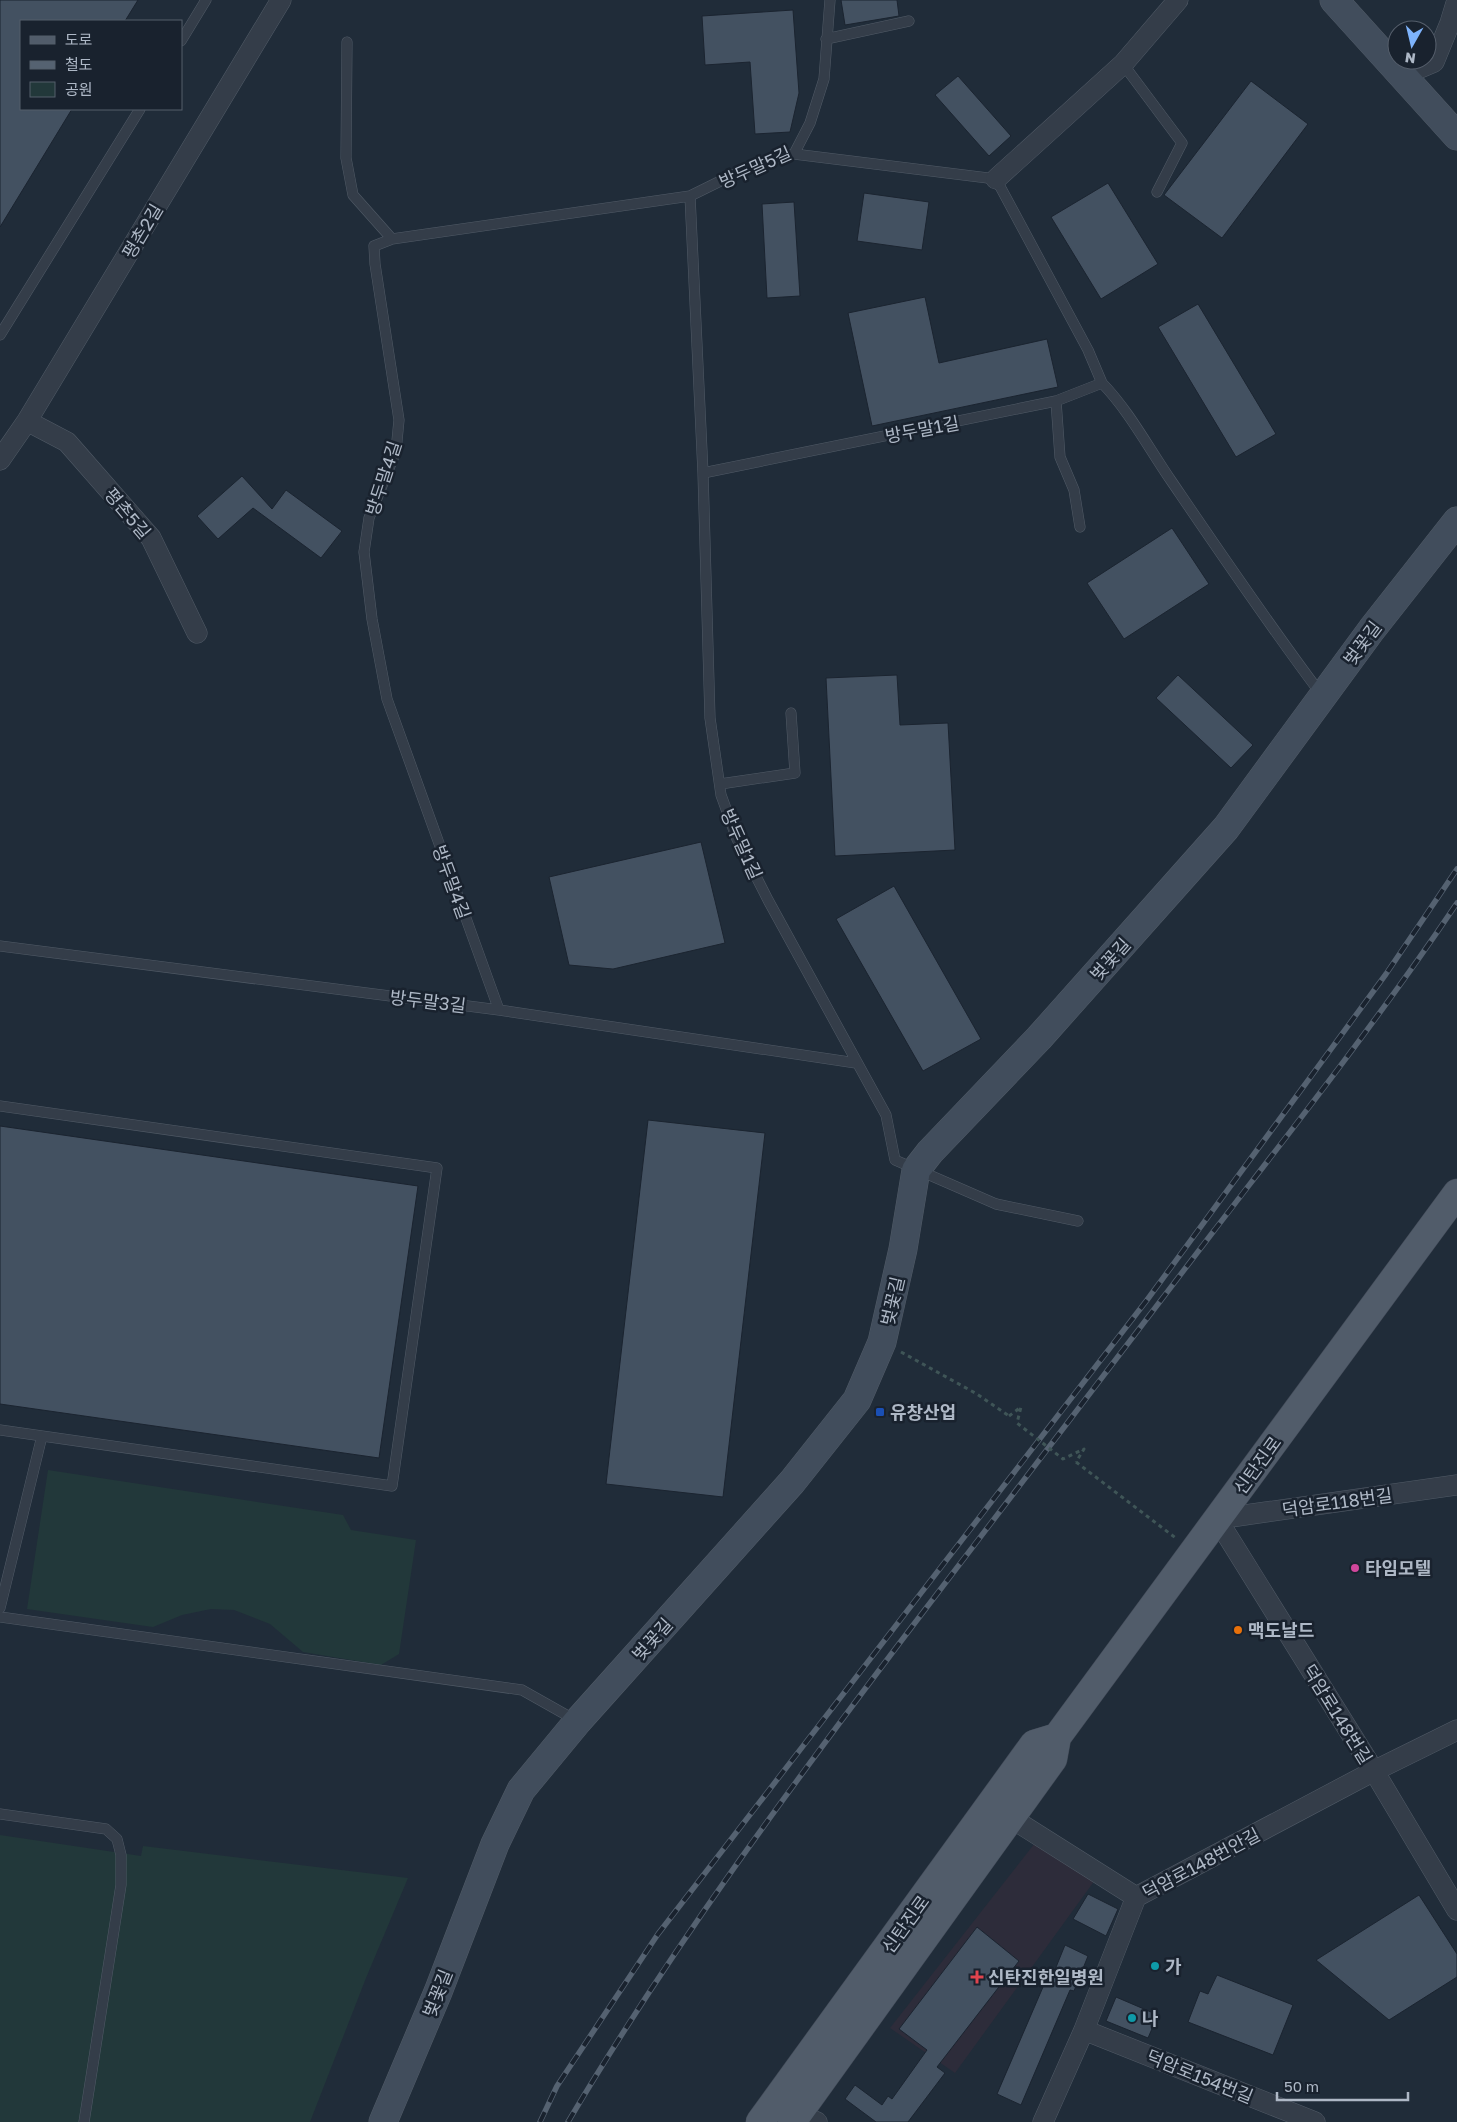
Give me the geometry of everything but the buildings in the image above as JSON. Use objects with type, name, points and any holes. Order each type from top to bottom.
[{"type":"main road","name":"신탄진로","points":[[802,2119],[1053,1759],[1057,1736],[1457,1193]]},
{"type":"main road","name":"신탄진로","points":[[760,2122],[1034,1744],[1057,1736]]},
{"type":"street","name":"평촌2길","points":[[0,460],[27,421],[281,0]]},
{"type":"street","points":[[996,180],[1123,64],[1178,0]]},
{"type":"street","points":[[1334,0],[1457,136]]},
{"type":"street","points":[[1401,76],[1434,62],[1450,23],[1456,0]]},
{"type":"street","name":"평촌5길","points":[[27,421],[67,442],[151,538],[196,633]]},
{"type":"street","name":"벚꽃길","points":[[383,2122],[438,1992],[495,1844],[521,1790],[578,1721],[792,1482],[856,1400],[882,1342],[903,1249],[916,1170],[930,1152],[1039,1038],[1226,828],[1372,629],[1457,520]]},
{"type":"street","name":"덕암로118번길","points":[[1218,1519],[1457,1485]]},
{"type":"street","name":"덕암로148번길","points":[[1218,1519],[1374,1771],[1457,1910]]},
{"type":"street","name":"덕암로148번안길","points":[[1043,2122],[1084,2030],[1136,1897],[1374,1771],[1457,1730]]},
{"type":"street","points":[[1011,1818],[1136,1897]]},
{"type":"street","name":"덕암로154번길","points":[[1084,2030],[1315,2122]]},
{"type":"lane","points":[[182,39],[206,0]]},
{"type":"lane","name":"방두말5길","points":[[690,196],[759,162],[794,154],[810,123],[824,79],[830,0]]},
{"type":"lane","points":[[826,39],[909,21]]},
{"type":"lane","points":[[347,42],[346,158],[352,195],[392,239]]},
{"type":"lane","points":[[1123,64],[1182,143],[1157,192]]},
{"type":"lane","points":[[0,335],[87,198],[139,110]]},
{"type":"lane","points":[[794,154],[996,180],[1088,350],[1102,382],[1121,402],[1149,450],[1262,614],[1322,696]]},
{"type":"lane","name":"방두말4길","points":[[499,1010],[388,699],[372,619],[364,552],[369,518],[396,451],[399,420],[375,264],[374,246],[392,239],[690,196]]},
{"type":"lane","name":"방두말1길","points":[[690,196],[703,473],[710,718],[722,796],[737,838],[768,900],[886,1115],[895,1160],[916,1170]]},
{"type":"lane","name":"방두말1길","points":[[703,473],[1056,401],[1102,382]]},
{"type":"lane","points":[[1056,401],[1060,457],[1074,490],[1080,527]]},
{"type":"lane","points":[[720,784],[795,773],[791,713]]},
{"type":"lane","name":"방두말3길","points":[[2,949],[499,1010],[856,1062]]},
{"type":"lane","points":[[0,1106],[437,1168],[392,1486],[0,1430]]},
{"type":"lane","points":[[916,1170],[996,1204],[1078,1221]]},
{"type":"lane","points":[[0,1608],[42,1436]]},
{"type":"lane","points":[[0,1617],[522,1690],[578,1721]]},
{"type":"lane","points":[[0,1814],[106,1829],[117,1839],[121,1855],[121,1885],[84,2122]]},
{"type":"path","points":[[882,1342],[977,1394],[1009,1416],[1021,1407],[1017,1423],[1063,1459],[1084,1449],[1076,1462],[1194,1551]]},
{"type":"shaded area","name":"신탄진한일병원","points":[[1035,1843],[1095,1880],[955,2073],[890,2028]]},
{"type":"green space","points":[[48,1470],[343,1515],[351,1530],[416,1540],[399,1654],[381,1665],[303,1652],[270,1624],[234,1610],[211,1609],[182,1615],[153,1627],[27,1609]]},
{"type":"green space","points":[[0,1835],[141,1856],[143,1846],[408,1878],[366,1978],[310,2122],[0,2122]]},
{"type":"railway","points":[[540,2122],[557,2086],[658,1934],[1147,1300],[1386,974],[1457,869]]},
{"type":"railway","points":[[568,2122],[648,1993],[778,1806],[914,1624],[1338,1069],[1457,903]]},
{"type":"place","name":"유창산업","points":[[880,1412]]},
{"type":"place","name":"타임모텔","points":[[1355,1568]]},
{"type":"place","name":"맥도날드","points":[[1238,1630]]},
{"type":"place","name":"가","points":[[1155,1966]]},
{"type":"place","name":"신탄진한일병원","points":[[977,1977]]},
{"type":"place","name":"나","points":[[1132,2018]]}]
